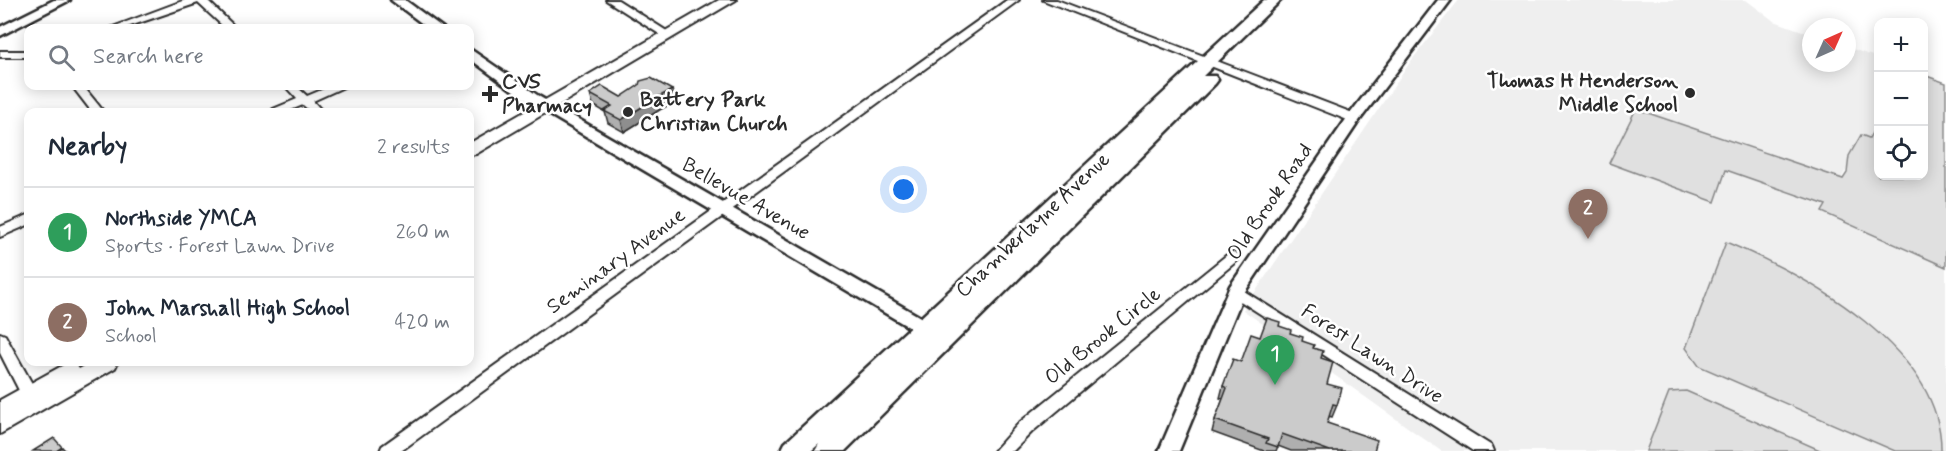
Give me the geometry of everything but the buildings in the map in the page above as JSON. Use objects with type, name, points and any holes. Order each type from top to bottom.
[{"type":"main road","points":[[663,33],[711,0]]},
{"type":"main road","points":[[474,136],[540,103],[663,33],[729,0]]},
{"type":"main road","points":[[1215,65],[1273,0]]},
{"type":"main road","points":[[794,451],[934,333],[1215,65],[1291,0]]},
{"type":"main road","points":[[474,147],[540,103]]},
{"type":"main road","points":[[828,451],[934,333]]},
{"type":"main road","points":[[0,425],[78,366]]},
{"type":"main road","points":[[0,410],[32,399],[100,366]]},
{"type":"street","points":[[0,24],[49,0]]},
{"type":"street","points":[[0,32],[64,0]]},
{"type":"street","points":[[127,24],[195,0]]},
{"type":"street","points":[[201,0],[227,24]]},
{"type":"street","points":[[397,0],[430,24]]},
{"type":"street","points":[[611,0],[663,33]]},
{"type":"street","name":"Seminary Avenue","points":[[388,451],[1014,0]]},
{"type":"street","points":[[1048,0],[1354,118]]},
{"type":"street","name":"Old Brook Road","points":[[1169,451],[1236,291],[1354,118],[1445,0]]},
{"type":"street","points":[[0,54],[24,54]]},
{"type":"street","name":"Bellevue Avenue","points":[[474,56],[540,103],[934,333]]},
{"type":"street","points":[[80,90],[95,108]]},
{"type":"street","points":[[294,90],[313,108]]},
{"type":"street","points":[[288,108],[331,90]]},
{"type":"street","points":[[0,232],[24,222]]},
{"type":"street","name":"Old Brook Circle","points":[[1002,451],[1026,427],[1233,256]]},
{"type":"street","name":"Forest Lawn Drive","points":[[1236,291],[1486,451]]},
{"type":"street","points":[[0,339],[32,399]]},
{"type":"shaded area","points":[[1459,0],[1746,0],[1774,21],[1802,31],[1802,72],[1856,72],[1856,50],[1874,57],[1874,128],[1822,212],[1946,267],[1946,451],[1441,451],[1243,310],[1411,61]]},
{"type":"shaded area","points":[[1928,76],[1946,83],[1946,267],[1822,212],[1826,205],[1726,170],[1715,202],[1609,163],[1636,109],[1843,179],[1847,173],[1849,156],[1861,135],[1869,138],[1874,129],[1874,180],[1928,180]]},
{"type":"shaded area","points":[[1726,242],[1794,274],[1830,296],[1864,321],[1895,349],[1919,380],[1936,414],[1941,451],[1895,451],[1699,366],[1686,348]]},
{"type":"shaded area","points":[[1686,391],[1822,451],[1646,451],[1669,392]]},
{"type":"place","name":"Thomas H Henderson Middle School","points":[[1690,93]]},
{"type":"place","name":"CVS Pharmacy","points":[[490,94]]},
{"type":"place","name":"Battery Park Christian Church","points":[[628,112]]},
{"type":"place","name":"John Marshall High School","points":[[1588,239]]},
{"type":"place","name":"Northside YMCA","points":[[1275,385]]}]
